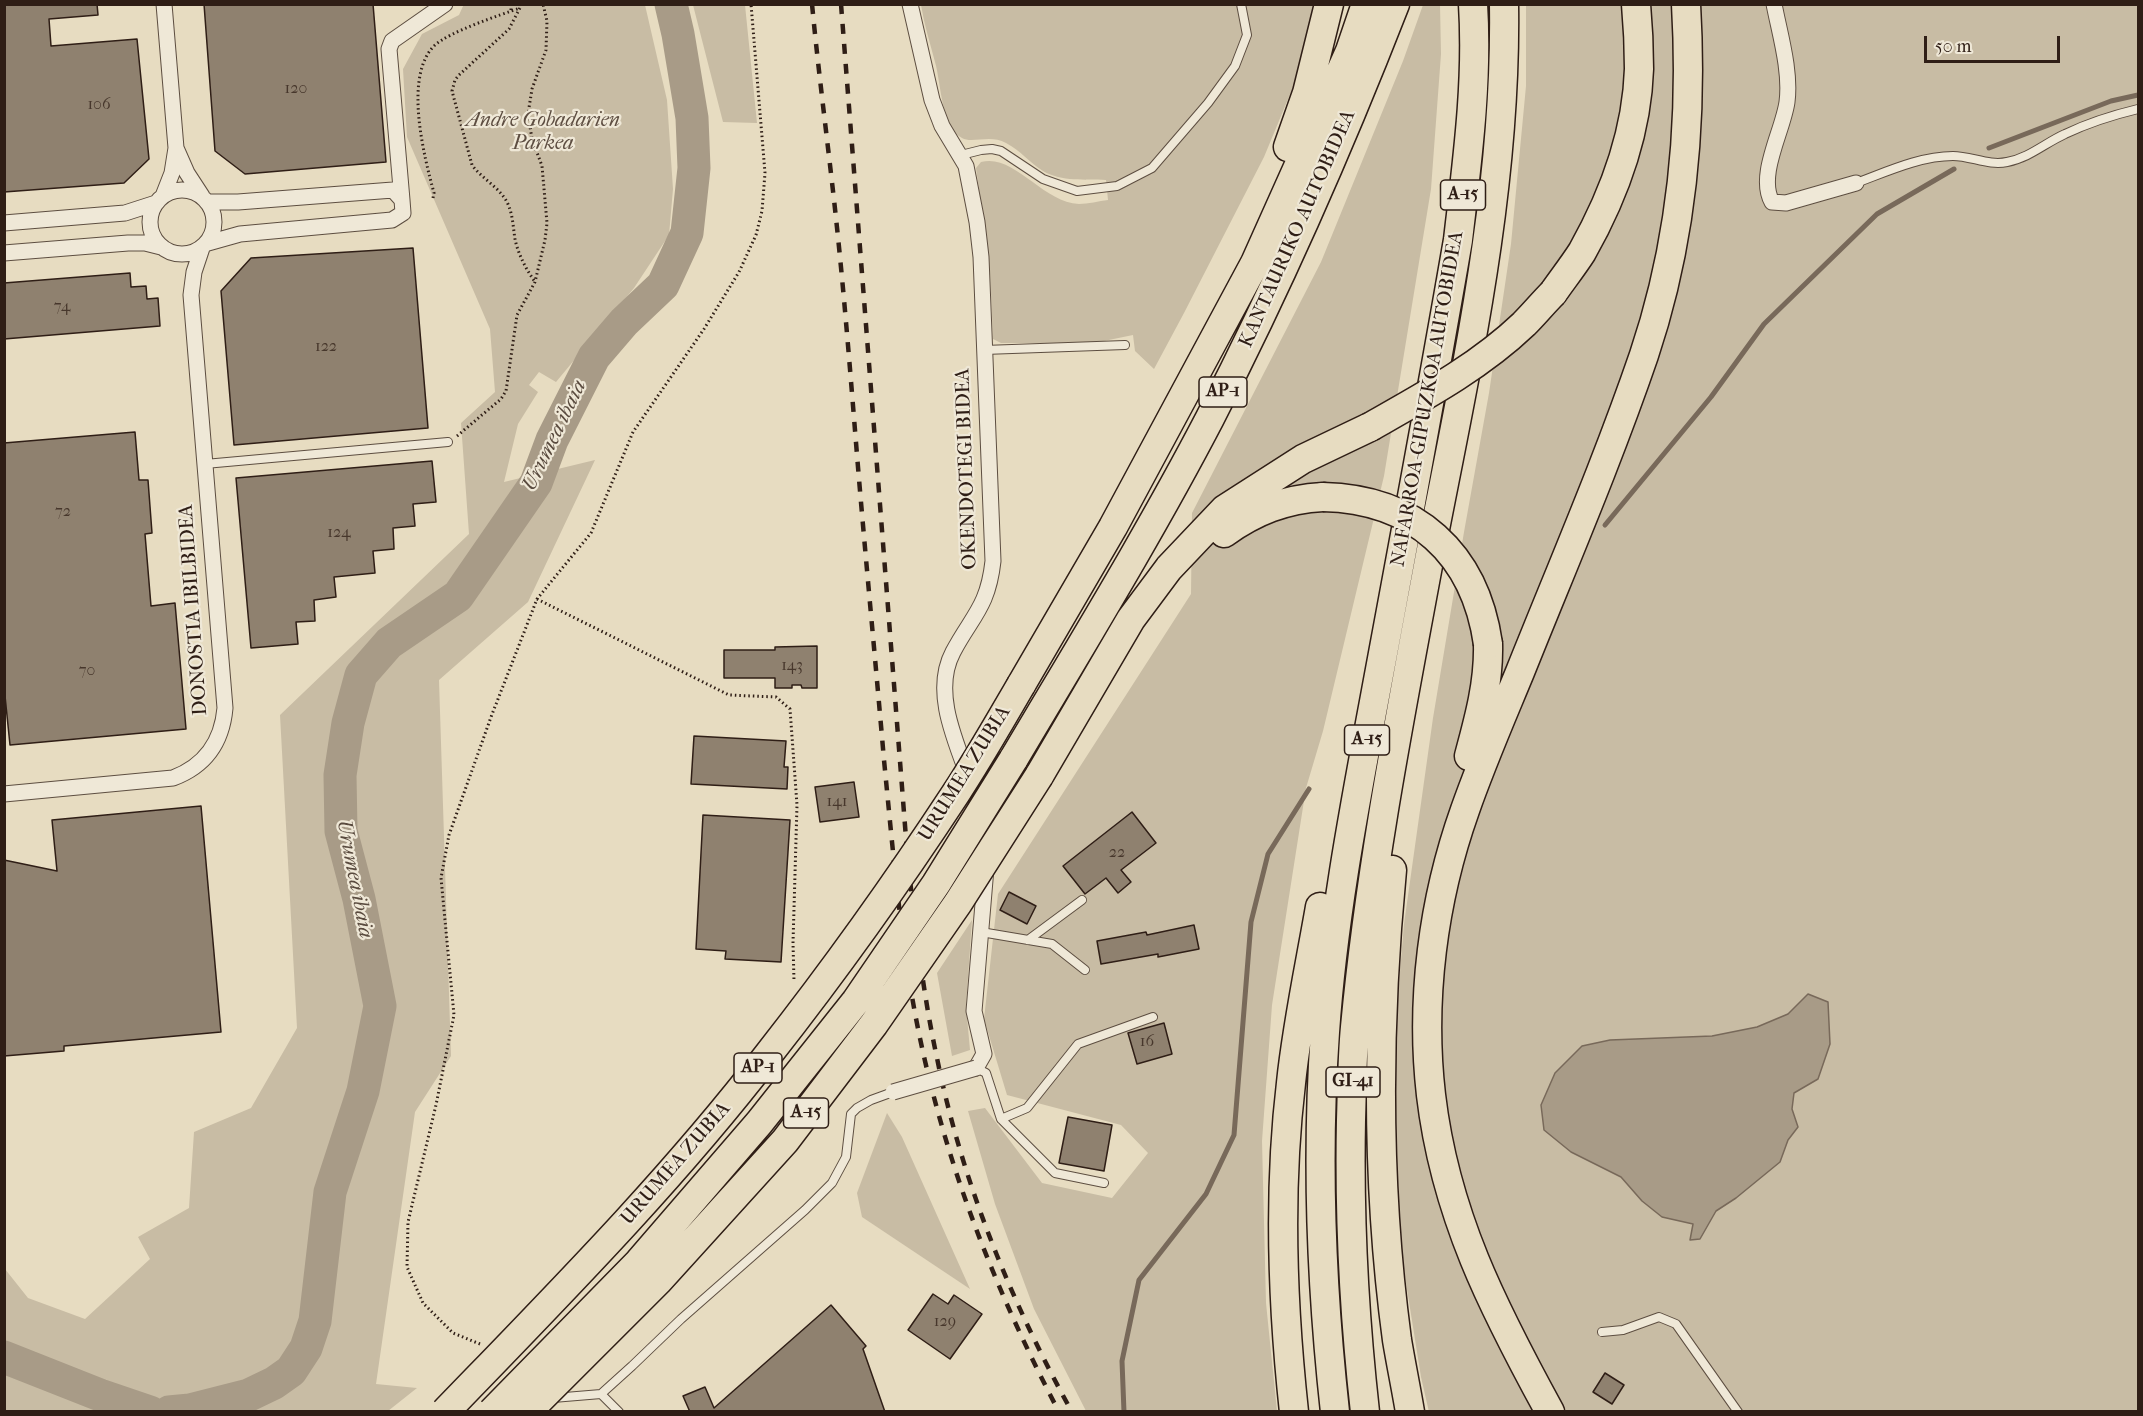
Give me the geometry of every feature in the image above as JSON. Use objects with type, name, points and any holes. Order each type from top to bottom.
[{"type":"highway","points":[[1208,350],[1251,236],[1289,145],[1310,83],[1329,4]]},
{"type":"highway","name":"KANTAURIKO AUTOBIDEA","points":[[1208,350],[1255,263],[1350,51],[1366,4]]},
{"type":"highway","name":"KANTAURIKO AUTOBIDEA","points":[[1013,760],[1141,544],[1210,418],[1325,177],[1395,4]]},
{"type":"highway","name":"NAFARROA-GIPUZKOA AUTOBIDEA","points":[[1357,791],[1458,240],[1472,99],[1473,4]]},
{"type":"highway","name":"NAFARROA-GIPUZKOA AUTOBIDEA","points":[[1394,755],[1462,396],[1485,258],[1496,181],[1502,106],[1504,4]]},
{"type":"highway","points":[[1072,720],[1131,619],[1169,568],[1225,509],[1303,459],[1370,427],[1438,388],[1483,357],[1523,325],[1553,293],[1581,253],[1606,205],[1631,130],[1639,70],[1636,4]]},
{"type":"highway","points":[[1550,1412],[1488,1295],[1472,1256],[1446,1176],[1431,1094],[1428,1031],[1430,970],[1443,890],[1464,812],[1620,422],[1658,309],[1677,221],[1686,154],[1689,89],[1686,4]]},
{"type":"highway","name":"URUMEA ZUBIA","points":[[445,1412],[605,1247],[673,1170],[768,1056],[868,922],[957,792],[1021,685],[1113,527],[1208,350]]},
{"type":"highway","points":[[1072,720],[1166,589],[1203,550],[1233,526],[1267,508],[1304,498],[1323,496],[1362,499],[1400,513],[1434,536],[1455,559],[1471,585],[1485,624],[1488,665],[1482,710],[1462,783],[1464,812]]},
{"type":"highway","name":"A-15","points":[[526,1404],[658,1281],[784,1141],[874,1024],[958,903],[1072,720]]},
{"type":"highway","points":[[1394,755],[1400,789],[1389,903],[1381,1084],[1383,1178],[1397,1340],[1410,1412]]},
{"type":"highway","name":"GI-41","points":[[1365,1412],[1358,1354],[1352,1259],[1350,1168],[1355,1030],[1368,909],[1394,755]]},
{"type":"highway","name":"URUMEA ZUBIA","points":[[488,1407],[639,1262],[766,1113],[856,1000],[936,884],[1013,760]]},
{"type":"highway","points":[[1294,1412],[1283,1284],[1284,1162],[1291,1082],[1323,896],[1340,821],[1357,791]]},
{"type":"highway","name":"GI-41","points":[[1335,1412],[1322,1258],[1321,1099],[1325,1029],[1338,908],[1357,791]]},
{"type":"street","points":[[164,4],[176,148],[172,173],[151,213],[149,222],[154,239],[161,247],[170,253],[181,255],[192,253],[223,237],[392,220],[403,213],[388,49],[392,41],[445,4]]},
{"type":"street","name":"OKENDOTEGI BIDEA","points":[[910,4],[932,100],[942,126],[969,174],[981,257],[993,561],[991,580],[980,610],[953,652],[948,664],[946,682],[954,741],[976,797],[987,845],[974,1011],[984,1054],[976,1068]]},
{"type":"street","points":[[1774,4],[1785,64],[1787,102],[1768,173],[1767,192],[1773,202],[1786,203],[1856,183]]},
{"type":"street","points":[[176,148],[187,173],[205,199],[214,218],[214,227],[205,246]]},
{"type":"street","points":[[4,223],[125,213],[141,209],[183,190],[205,199],[238,202],[393,190],[402,200]]},
{"type":"street","points":[[4,253],[128,243],[145,243],[161,247]]},
{"type":"street","name":"DONOSTIA IBILBIDEA","points":[[4,794],[173,778],[197,766],[215,746],[220,734],[225,708],[191,295],[194,272],[205,246]]},
{"type":"street","points":[[893,1092],[976,1068]]},
{"type":"lane","points":[[960,155],[992,149],[1001,152],[1043,179],[1077,191],[1117,186],[1152,168],[1208,103],[1235,66],[1247,35],[1241,4]]},
{"type":"lane","points":[[1856,183],[1928,159],[1954,156],[1992,163],[2006,163],[2098,120],[2139,109]]},
{"type":"lane","points":[[984,350],[1125,345]]},
{"type":"lane","points":[[205,464],[448,442]]},
{"type":"lane","points":[[1028,940],[1082,900]]},
{"type":"lane","points":[[981,932],[1052,944],[1085,970]]},
{"type":"lane","points":[[1001,1119],[1027,1107],[1078,1044],[1153,1017]]},
{"type":"lane","points":[[976,1068],[986,1072],[1001,1119],[1055,1173],[1104,1183]]},
{"type":"lane","points":[[488,1407],[601,1394],[681,1318],[805,1210],[832,1183],[846,1157],[851,1114],[871,1100],[893,1092]]},
{"type":"lane","points":[[1602,1332],[1623,1330],[1659,1317],[1676,1324],[1738,1412]]},
{"type":"lane","points":[[601,1394],[619,1412]]},
{"type":"path","points":[[511,4],[511,12]]},
{"type":"path","points":[[448,442],[501,399],[506,391],[518,315],[535,282],[543,251],[547,223],[542,166],[532,139],[528,114],[532,89],[546,50],[547,21],[543,4]]},
{"type":"path","points":[[485,1346],[453,1334],[423,1303],[407,1267],[408,1222],[436,1105],[454,1015],[441,878],[449,835],[490,717],[537,598],[591,533],[633,432],[704,329],[739,272],[756,235],[762,211],[765,173],[751,4]]},
{"type":"path","points":[[433,198],[434,193],[420,133],[419,79],[427,54],[447,37],[521,6]]},
{"type":"path","points":[[521,6],[509,30],[459,75],[452,91],[472,165],[503,194],[509,205],[515,243],[535,282]]},
{"type":"path","points":[[537,598],[729,696],[776,697],[789,709],[797,806],[794,987]]},
{"type":"green space","name":"Andre Gobadarien Parkea","points":[[464,4],[645,5],[667,100],[673,189],[669,235],[634,288],[556,382],[539,372],[529,385],[538,392],[518,424],[504,482],[595,460],[528,602],[439,680],[451,1056],[415,1112],[376,1384],[417,1388],[388,1411],[5,1411],[5,1269],[28,1298],[85,1319],[150,1259],[138,1237],[189,1208],[194,1132],[251,1108],[297,1028],[280,715],[469,534],[461,423],[495,392],[490,329],[407,137],[403,69],[422,34],[459,15]]},
{"type":"green space","points":[[693,5],[745,5],[757,123],[723,122]]},
{"type":"green space","points":[[921,5],[1327,5],[1264,157],[1154,369],[1135,351],[1133,335],[1094,343],[1001,343],[993,339],[990,271],[976,168],[981,162],[993,161],[1005,164],[1053,195],[1079,204],[1108,200],[1106,180],[1074,179],[1050,175],[1016,149],[1000,140],[966,140],[955,132],[943,103]]},
{"type":"green space","points":[[1423,5],[1440,5],[1441,54],[1431,189],[1384,476],[1323,731],[1306,788],[1272,1005],[1262,1141],[1266,1303],[1277,1411],[1086,1411],[1034,1309],[995,1204],[968,1111],[985,1108],[1042,1183],[1112,1198],[1148,1153],[1121,1125],[1007,1095],[984,1019],[998,894],[1191,594],[1192,513],[1321,262],[1403,61]]},
{"type":"green space","points":[[1526,5],[2138,5],[2138,1411],[1429,1412],[1421,1377],[1402,1258],[1390,1092],[1404,924],[1433,718],[1489,393],[1511,244],[1526,86]]},
{"type":"green space","points":[[972,920],[966,1006],[970,1050],[952,1056],[937,973]]},
{"type":"green space","points":[[887,1113],[902,1137],[970,1289],[862,1217],[857,1193]]},
{"type":"shaded area","points":[[1808,994],[1828,1002],[1830,1044],[1818,1079],[1794,1093],[1792,1109],[1798,1127],[1788,1140],[1780,1162],[1736,1198],[1716,1211],[1700,1239],[1690,1240],[1693,1224],[1662,1217],[1642,1201],[1621,1177],[1571,1152],[1544,1130],[1541,1105],[1555,1073],[1582,1046],[1610,1040],[1712,1036],[1757,1027],[1788,1014]]},
{"type":"building","points":[[4,4],[97,4],[98,15],[49,19],[51,46],[137,39],[149,159],[124,183],[4,192]]},
{"type":"building","points":[[204,4],[373,4],[386,162],[245,174],[215,151]]},
{"type":"building","points":[[413,248],[428,428],[234,445],[221,291],[251,258]]},
{"type":"building","points":[[130,273],[131,287],[146,286],[147,299],[158,298],[160,326],[4,339],[4,283]]},
{"type":"building","points":[[135,432],[139,480],[148,480],[152,533],[145,534],[151,606],[175,603],[186,729],[10,745],[4,686],[4,443]]},
{"type":"building","points":[[432,461],[436,502],[413,504],[415,526],[393,528],[394,549],[373,551],[375,573],[334,577],[336,597],[314,600],[315,621],[296,622],[298,644],[251,648],[236,478]]},
{"type":"building","points":[[817,646],[817,688],[792,685],[792,688],[775,688],[775,678],[724,678],[724,650],[775,650],[775,647]]},
{"type":"building","points":[[694,736],[786,741],[784,767],[788,767],[787,789],[691,784]]},
{"type":"building","points":[[854,782],[859,817],[820,822],[815,787]]},
{"type":"building","points":[[201,806],[221,1032],[64,1046],[64,1051],[4,1056],[4,860],[57,871],[52,820]]},
{"type":"building","points":[[1132,812],[1156,843],[1121,870],[1131,882],[1118,893],[1106,878],[1085,894],[1063,866]]},
{"type":"building","points":[[703,815],[790,820],[781,962],[725,959],[726,951],[696,949]]},
{"type":"building","points":[[1009,892],[1036,906],[1027,924],[1000,910]]},
{"type":"building","points":[[1194,925],[1199,949],[1101,964],[1097,941],[1146,932],[1147,935]]},
{"type":"building","points":[[1164,1023],[1172,1054],[1137,1064],[1128,1033]]},
{"type":"building","points":[[1068,1117],[1112,1125],[1104,1171],[1059,1163]]},
{"type":"building","points":[[933,1294],[948,1304],[954,1295],[982,1314],[950,1359],[908,1330]]},
{"type":"building","points":[[831,1305],[866,1346],[863,1349],[885,1412],[690,1412],[683,1396],[705,1387],[714,1408]]},
{"type":"building","points":[[1605,1373],[1624,1385],[1612,1404],[1593,1392]]},
{"type":"waterway","name":"Urumea ibaia","points":[[169,1412],[190,1410],[249,1395],[274,1383],[291,1371],[306,1348],[315,1321],[330,1192],[363,1091],[380,1006],[359,899],[341,831],[340,775],[348,723],[361,675],[389,643],[458,596],[536,483],[552,440],[594,357],[624,322],[663,285],[687,233],[694,168],[692,118],[671,4]]},
{"type":"waterway","points":[[1989,148],[2111,101],[2138,95]]},
{"type":"waterway","points":[[1605,525],[1711,397],[1764,324],[1877,214],[1954,169]]},
{"type":"waterway","points":[[1124,1412],[1122,1361],[1139,1280],[1206,1194],[1234,1135],[1251,922],[1268,854],[1309,789]]},
{"type":"waterway","name":"Urumea ibaia","points":[[4,1357],[150,1412]]},
{"type":"railway","points":[[812,4],[841,263],[891,836],[910,986],[925,1061],[950,1153],[965,1197],[998,1284],[1059,1412]]},
{"type":"railway","points":[[841,4],[908,864],[928,1010],[947,1104],[991,1240],[1029,1328],[1072,1412]]}]
